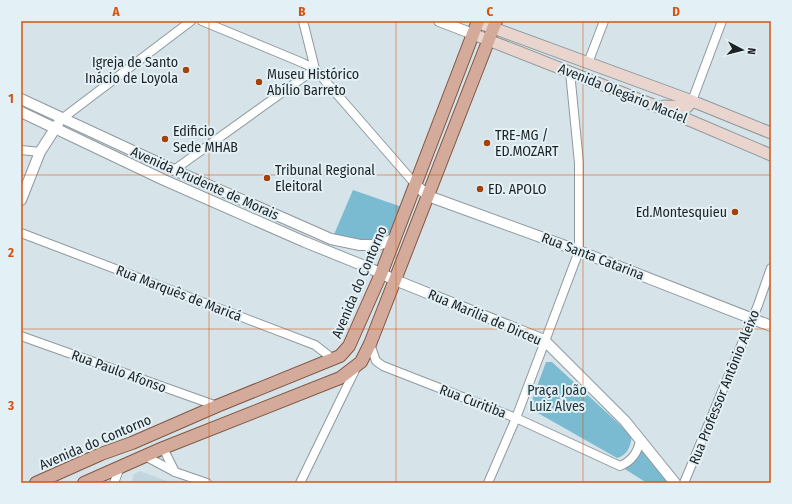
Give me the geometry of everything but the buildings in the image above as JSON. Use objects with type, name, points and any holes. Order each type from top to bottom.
[{"type":"main road","name":"Avenida do Contorno","points":[[36,483],[101,454],[132,443],[217,406],[340,356],[349,346],[381,274],[477,21]]},
{"type":"main road","name":"Avenida Olegário Maciel","points":[[477,21],[495,24],[588,63],[692,101],[771,133]]},
{"type":"main road","points":[[84,483],[163,448],[340,378],[361,362],[370,344],[495,24]]},
{"type":"main road","name":"Avenida Olegário Maciel","points":[[473,34],[656,106],[771,155]]},
{"type":"main road","points":[[656,106],[685,107],[692,101]]},
{"type":"street","points":[[21,200],[40,152],[54,128],[63,118],[191,21]]},
{"type":"street","points":[[202,21],[303,62],[315,69],[416,185]]},
{"type":"street","points":[[303,21],[315,69]]},
{"type":"street","points":[[439,21],[473,34]]},
{"type":"street","points":[[588,63],[604,21]]},
{"type":"street","points":[[692,101],[722,21]]},
{"type":"street","points":[[174,170],[315,69]]},
{"type":"street","points":[[488,483],[516,418],[544,340],[579,251],[579,163],[570,72]]},
{"type":"street","name":"Avenida Prudente de Morais","points":[[21,99],[174,170],[331,239],[360,245],[378,245],[394,239]]},
{"type":"street","name":"Avenida Prudente de Morais","points":[[21,112],[164,180],[381,274]]},
{"type":"street","points":[[21,150],[40,152]]},
{"type":"street","name":"Rua Santa Catarina","points":[[416,185],[428,196],[579,251],[771,326]]},
{"type":"street","name":"Rua Marquês de Maricá","points":[[21,233],[315,346],[333,359]]},
{"type":"street","name":"Rua Professor Antônio Aleixo","points":[[684,483],[771,268]]},
{"type":"street","name":"Rua Marília de Dirceu","points":[[381,274],[544,340],[625,421],[675,483]]},
{"type":"street","name":"Rua Paulo Afonso","points":[[21,336],[217,406]]},
{"type":"street","name":"Rua Curitiba","points":[[370,344],[376,361],[383,366],[516,418],[620,466],[629,462],[635,454],[640,440]]},
{"type":"street","points":[[300,483],[357,366]]},
{"type":"street","points":[[163,448],[175,472]]},
{"type":"street","points":[[145,456],[175,472],[207,483]]},
{"type":"street","points":[[114,483],[120,467]]},
{"type":"shaded area","points":[[140,471],[172,483],[131,483],[134,474]]},
{"type":"green space","points":[[353,190],[402,207],[394,230],[377,240],[361,243],[332,239]]},
{"type":"green space","name":"Praça João Luiz Alves","points":[[546,362],[552,362],[632,436],[629,447],[624,455],[617,458],[529,408]]},
{"type":"green space","points":[[640,444],[673,483],[647,483],[620,466]]},
{"type":"place","name":"Igreja de Santo Inácio de Loyola","points":[[186,70]]},
{"type":"place","name":"Museu Histórico Abílio Barreto","points":[[259,82]]},
{"type":"place","name":"Edificio Sede MHAB","points":[[165,139]]},
{"type":"place","name":"TRE-MG / ED.MOZART","points":[[487,143]]},
{"type":"place","name":"Tribunal Regional Eleitoral","points":[[267,178]]},
{"type":"place","name":"ED. APOLO","points":[[480,189]]},
{"type":"place","name":"Ed.Montesquieu","points":[[735,212]]}]
